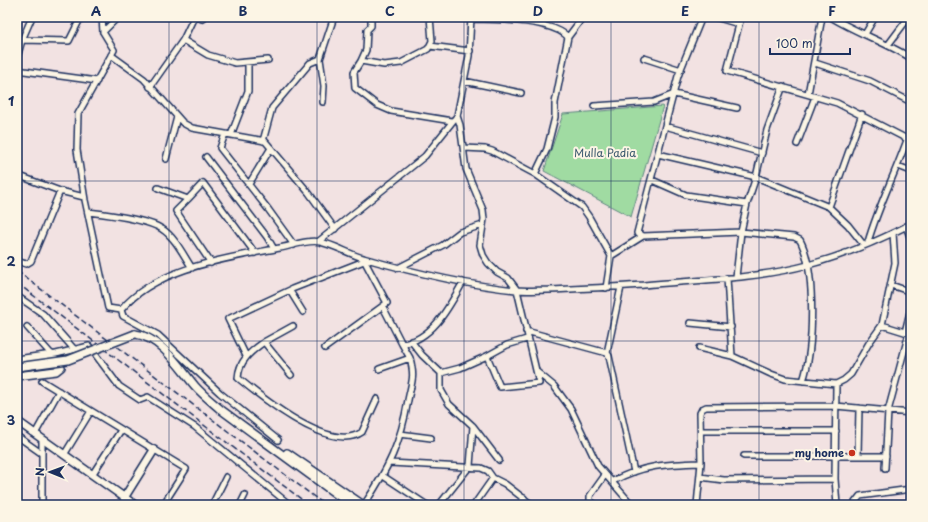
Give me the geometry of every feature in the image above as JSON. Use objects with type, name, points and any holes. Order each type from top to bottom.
[{"type":"street","points":[[17,58],[18,48],[32,17]]},
{"type":"street","points":[[22,40],[69,41],[81,17]]},
{"type":"street","points":[[102,17],[103,32],[114,50],[78,114],[78,150],[84,197],[108,308],[121,310],[146,290],[164,279],[192,268],[255,253],[319,241],[425,156],[457,116]]},
{"type":"street","points":[[103,32],[118,17]]},
{"type":"street","points":[[150,87],[182,40],[194,17]]},
{"type":"street","points":[[197,17],[202,17]]},
{"type":"street","points":[[323,102],[324,86],[320,59],[334,17]]},
{"type":"street","points":[[371,17],[371,26],[367,30],[366,50],[354,72],[355,88],[377,105],[402,114],[452,121]]},
{"type":"street","points":[[361,61],[384,65],[401,63],[428,49],[432,41],[430,17]]},
{"type":"street","points":[[536,174],[547,149],[555,117],[555,103],[568,37],[583,17]]},
{"type":"street","points":[[702,17],[681,70],[652,180],[637,228],[638,235],[741,232],[798,238],[803,244],[812,308],[810,357],[803,381]]},
{"type":"street","points":[[715,17],[739,24]]},
{"type":"street","points":[[741,17],[727,71],[783,86],[837,103],[862,114],[909,140],[866,243]]},
{"type":"street","points":[[808,94],[822,17]]},
{"type":"street","points":[[830,17],[850,29],[865,34],[911,58]]},
{"type":"street","points":[[865,34],[875,17]]},
{"type":"street","points":[[888,45],[909,17]]},
{"type":"street","points":[[487,356],[500,387],[539,383],[517,290],[508,278],[497,272],[488,263],[483,255],[480,244],[483,225],[483,210],[466,169],[464,148],[457,116],[470,51],[471,18],[497,19],[533,24],[552,29],[565,34],[568,37]]},
{"type":"street","points":[[182,40],[208,55],[235,63],[268,60]]},
{"type":"street","points":[[430,46],[470,51]]},
{"type":"street","points":[[111,55],[150,87],[183,123],[192,128],[263,141],[271,148],[309,193],[335,229]]},
{"type":"street","points":[[644,58],[681,70]]},
{"type":"street","points":[[263,141],[272,108],[310,63],[320,59]]},
{"type":"street","points":[[248,63],[248,91],[228,135],[220,148],[249,184],[294,245]]},
{"type":"street","points":[[814,63],[870,81],[892,90],[911,102]]},
{"type":"street","points":[[17,70],[97,81]]},
{"type":"street","points":[[464,81],[521,93]]},
{"type":"street","points":[[736,277],[741,232],[747,204],[756,177],[767,130],[783,86]]},
{"type":"street","points":[[594,106],[654,102],[674,94],[737,108]]},
{"type":"street","points":[[797,144],[815,97]]},
{"type":"street","points":[[829,207],[862,114]]},
{"type":"street","points":[[166,159],[177,117]]},
{"type":"street","points":[[665,126],[762,153]]},
{"type":"street","points":[[249,184],[271,148]]},
{"type":"street","points":[[464,148],[486,149],[492,151],[536,174],[582,207],[611,256],[606,288]]},
{"type":"street","points":[[658,154],[712,168],[756,177],[829,207],[866,243]]},
{"type":"street","points":[[206,157],[267,237],[274,249]]},
{"type":"street","points":[[898,166],[911,172]]},
{"type":"street","points":[[17,175],[60,191],[84,197]]},
{"type":"street","points":[[652,180],[686,195],[747,204]]},
{"type":"street","points":[[211,263],[176,211],[203,183],[255,253]]},
{"type":"street","points":[[158,188],[188,199]]},
{"type":"street","points":[[17,261],[26,264],[31,261],[60,191]]},
{"type":"street","points":[[88,212],[110,214],[162,229],[173,241],[192,268]]},
{"type":"street","points":[[398,268],[443,245],[460,232],[483,225]]},
{"type":"street","points":[[319,241],[364,259],[398,268],[463,282],[517,290],[606,288],[736,277],[807,265],[893,233],[908,225],[911,240]]},
{"type":"street","points":[[699,348],[732,356],[778,377],[836,384],[844,380],[851,374],[868,343],[882,325],[895,263],[893,233]]},
{"type":"street","points":[[611,256],[643,236]]},
{"type":"street","points":[[246,356],[228,320],[364,259]]},
{"type":"street","points":[[325,348],[387,303],[364,259]]},
{"type":"street","points":[[727,278],[732,356]]},
{"type":"street","points":[[402,344],[424,334],[447,312],[463,282]]},
{"type":"street","points":[[891,285],[911,292]]},
{"type":"street","points":[[621,287],[607,353],[609,356],[634,472]]},
{"type":"street","points":[[290,291],[303,312]]},
{"type":"street","points":[[17,296],[43,314],[74,349]]},
{"type":"street","points":[[220,409],[364,505],[390,463],[405,421],[414,374],[410,358],[383,307]]},
{"type":"street","points":[[885,468],[888,411],[908,333],[911,308]]},
{"type":"street","points":[[121,310],[123,316],[158,335],[220,393],[278,440]]},
{"type":"street","points":[[690,323],[731,326]]},
{"type":"street","points":[[882,325],[908,333]]},
{"type":"street","points":[[293,326],[249,352],[238,369],[238,378],[274,407],[302,423],[335,437],[357,436],[362,432],[377,399]]},
{"type":"street","points":[[17,376],[60,369],[61,367],[27,327]]},
{"type":"street","points":[[526,331],[607,353]]},
{"type":"street","points":[[17,367],[68,360],[135,334],[149,337],[167,353],[206,397],[220,409],[351,505]]},
{"type":"street","points":[[441,374],[460,368],[507,345],[528,339]]},
{"type":"street","points":[[411,341],[426,360],[441,374],[441,390],[449,404],[472,426],[498,460]]},
{"type":"street","points":[[264,342],[291,375]]},
{"type":"street","points":[[17,360],[52,355],[89,346],[119,386],[140,400],[148,397],[195,427],[290,505]]},
{"type":"street","points":[[379,369],[410,358]]},
{"type":"street","points":[[537,372],[554,386],[571,409],[598,466],[632,505]]},
{"type":"street","points":[[42,381],[186,469],[163,505]]},
{"type":"street","points":[[836,384],[835,479],[837,505]]},
{"type":"street","points":[[35,434],[59,392]]},
{"type":"street","points":[[697,505],[701,463],[700,413],[702,408],[836,406],[911,412]]},
{"type":"street","points":[[858,455],[859,408]]},
{"type":"street","points":[[64,455],[91,411]]},
{"type":"street","points":[[17,421],[135,505]]},
{"type":"street","points":[[439,505],[470,466],[472,426]]},
{"type":"street","points":[[92,475],[121,430]]},
{"type":"street","points":[[701,431],[836,431]]},
{"type":"street","points":[[400,434],[431,438]]},
{"type":"street","points":[[17,436],[41,453]]},
{"type":"street","points":[[42,439],[42,505]]},
{"type":"street","points":[[124,498],[154,450]]},
{"type":"street","points":[[744,456],[835,454],[886,456]]},
{"type":"street","points":[[390,463],[444,467],[470,466],[488,471],[493,478],[505,484],[532,505]]},
{"type":"street","points":[[612,481],[634,472],[662,464],[701,463]]},
{"type":"street","points":[[596,505],[590,501],[590,496],[605,475]]},
{"type":"street","points":[[383,476],[428,505]]},
{"type":"street","points":[[212,505],[226,477]]},
{"type":"street","points":[[700,477],[724,480],[835,479]]},
{"type":"street","points":[[474,505],[493,478]]},
{"type":"street","points":[[853,505],[860,496],[911,490]]},
{"type":"street","points":[[240,505],[245,495]]},
{"type":"street","points":[[519,505],[524,498]]},
{"type":"green space","name":"Mulla Padia","points":[[663,106],[631,217],[544,171],[563,114]]},
{"type":"railway","points":[[17,271],[325,505]]},
{"type":"railway","points":[[17,283],[309,505]]},
{"type":"place","name":"my home","points":[[852,453]]}]
